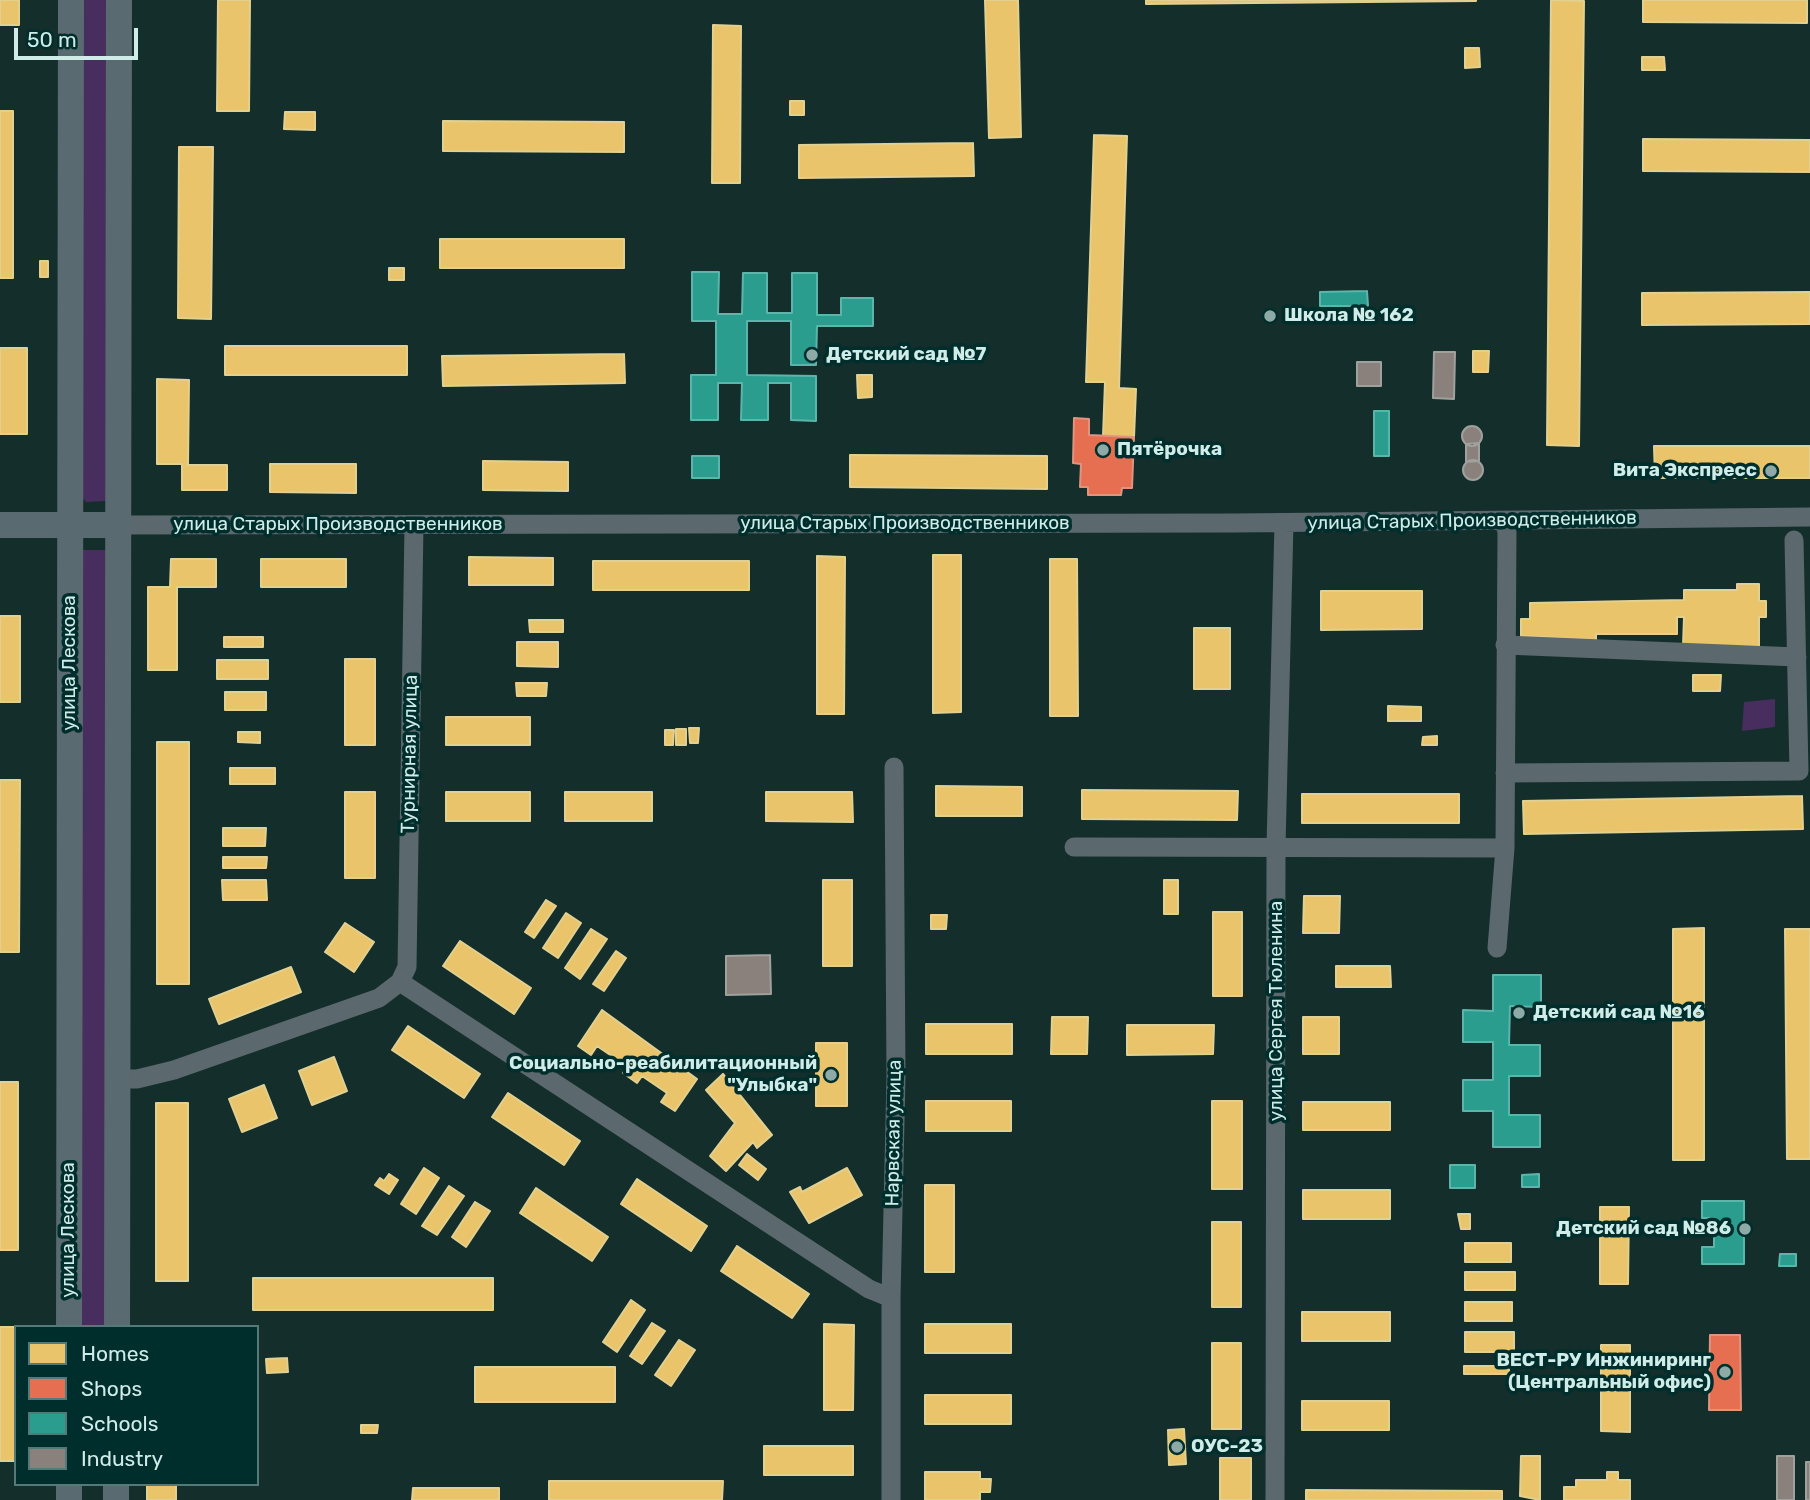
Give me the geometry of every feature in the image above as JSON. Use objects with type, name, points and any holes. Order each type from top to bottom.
[{"type":"main road","name":"улица Лескова","points":[[69,1325],[71,0]]},
{"type":"main road","points":[[117,1325],[118,0]]},
{"type":"main road","name":"улица Старых Производственников","points":[[0,526],[118,525]]},
{"type":"street","name":"улица Старых Производственников","points":[[118,525],[1283,523],[1810,517]]},
{"type":"street","points":[[1497,947],[1505,848],[1507,532],[1504,521]]},
{"type":"street","name":"улица Сергея Тюленина","points":[[1275,1500],[1276,846],[1283,523]]},
{"type":"street","name":"Турнирная улица","points":[[400,982],[407,967],[414,525]]},
{"type":"street","points":[[1505,773],[1799,771],[1794,540]]},
{"type":"street","points":[[1505,645],[1797,657]]},
{"type":"street","name":"Нарвская улица","points":[[891,1500],[891,1298],[896,1076],[894,767]]},
{"type":"street","points":[[1074,846],[1505,848]]},
{"type":"street","points":[[117,1079],[137,1079],[174,1070],[379,998],[400,982],[869,1289],[891,1298]]},
{"type":"shaded area","points":[[78,0],[109,0],[106,501],[86,502],[81,496]]},
{"type":"shaded area","points":[[81,550],[112,550],[109,1325],[80,1325]]},
{"type":"shaded area","points":[[1775,699],[1775,727],[1742,731],[1744,702]]},
{"type":"building: Homes","points":[[0,0],[19,0],[19,25],[0,25]]},
{"type":"building: Homes","points":[[218,0],[250,0],[249,111],[217,111]]},
{"type":"building: Homes","points":[[985,0],[1018,0],[1021,137],[989,138]]},
{"type":"building: Homes","points":[[1146,0],[1476,0],[1476,1],[1146,4]]},
{"type":"building: Homes","points":[[1551,0],[1584,1],[1579,446],[1547,445]]},
{"type":"building: Homes","points":[[1643,0],[1807,0],[1807,23],[1643,22]]},
{"type":"building: Homes","points":[[713,25],[741,26],[740,183],[712,183]]},
{"type":"building: Homes","points":[[1465,48],[1479,48],[1480,67],[1465,68]]},
{"type":"building: Homes","points":[[1642,57],[1664,57],[1665,70],[1642,70]]},
{"type":"building: Homes","points":[[790,101],[804,101],[804,115],[790,115]]},
{"type":"building: Homes","points":[[0,111],[13,111],[13,278],[0,278]]},
{"type":"building: Homes","points":[[285,112],[315,112],[315,130],[284,129]]},
{"type":"building: Homes","points":[[443,121],[624,122],[624,152],[443,151]]},
{"type":"building: Homes","points":[[1094,135],[1127,136],[1119,388],[1136,389],[1134,437],[1103,436],[1105,382],[1086,382]]},
{"type":"building: Homes","points":[[1643,139],[1810,140],[1810,172],[1643,171]]},
{"type":"building: Homes","points":[[973,143],[974,176],[799,178],[799,145]]},
{"type":"building: Homes","points":[[179,147],[213,147],[211,319],[178,318]]},
{"type":"building: Homes","points":[[440,239],[624,239],[624,268],[440,268]]},
{"type":"building: Homes","points":[[40,261],[48,261],[48,277],[40,277]]},
{"type":"building: Homes","points":[[389,268],[404,268],[404,280],[389,280]]},
{"type":"building: Homes","points":[[1810,292],[1810,324],[1642,325],[1642,293]]},
{"type":"building: Homes","points":[[225,346],[407,346],[407,375],[225,375]]},
{"type":"building: Homes","points":[[0,348],[27,348],[27,434],[0,434]]},
{"type":"building: Homes","points":[[1473,351],[1489,351],[1488,372],[1473,372]]},
{"type":"building: Homes","points":[[624,354],[625,383],[443,386],[442,356]]},
{"type":"building: Homes","points":[[857,375],[872,375],[872,397],[858,398]]},
{"type":"building: Homes","points":[[157,379],[189,380],[188,465],[227,465],[227,490],[182,490],[182,464],[157,464]]},
{"type":"building: Homes","points":[[1654,446],[1810,446],[1810,478],[1655,478]]},
{"type":"building: Homes","points":[[850,455],[1047,456],[1047,489],[850,487]]},
{"type":"building: Homes","points":[[483,461],[568,462],[568,491],[483,490]]},
{"type":"building: Homes","points":[[270,464],[356,464],[356,493],[270,492]]},
{"type":"building: Homes","points":[[933,555],[961,555],[961,712],[933,713]]},
{"type":"building: Homes","points":[[817,556],[845,557],[844,714],[817,714]]},
{"type":"building: Homes","points":[[469,557],[553,558],[553,585],[469,585]]},
{"type":"building: Homes","points":[[171,559],[216,559],[216,587],[177,587],[177,670],[148,670],[148,587],[170,587]]},
{"type":"building: Homes","points":[[261,559],[346,559],[346,587],[261,587]]},
{"type":"building: Homes","points":[[1050,559],[1077,559],[1078,716],[1050,716]]},
{"type":"building: Homes","points":[[593,561],[749,561],[749,590],[593,590]]},
{"type":"building: Homes","points":[[1737,584],[1759,584],[1759,601],[1766,601],[1766,617],[1759,617],[1759,646],[1683,646],[1684,617],[1677,617],[1677,634],[1596,634],[1596,640],[1521,636],[1521,619],[1530,619],[1530,603],[1684,600],[1684,590],[1737,590]]},
{"type":"building: Homes","points":[[1321,591],[1422,591],[1422,629],[1321,630]]},
{"type":"building: Homes","points":[[0,616],[20,616],[20,702],[0,702]]},
{"type":"building: Homes","points":[[529,620],[563,620],[563,632],[530,632]]},
{"type":"building: Homes","points":[[1194,628],[1230,628],[1230,689],[1194,689]]},
{"type":"building: Homes","points":[[224,637],[263,637],[263,647],[224,647]]},
{"type":"building: Homes","points":[[517,642],[558,642],[558,667],[517,666]]},
{"type":"building: Homes","points":[[345,659],[375,659],[375,745],[345,745]]},
{"type":"building: Homes","points":[[217,660],[268,660],[268,679],[217,679]]},
{"type":"building: Homes","points":[[1693,675],[1721,675],[1720,691],[1693,691]]},
{"type":"building: Homes","points":[[516,683],[547,683],[546,696],[517,696]]},
{"type":"building: Homes","points":[[225,692],[266,692],[266,710],[225,710]]},
{"type":"building: Homes","points":[[1388,706],[1421,707],[1421,721],[1388,721]]},
{"type":"building: Homes","points":[[446,717],[530,717],[530,745],[446,745]]},
{"type":"building: Homes","points":[[689,728],[699,728],[698,743],[690,743]]},
{"type":"building: Homes","points":[[676,729],[686,729],[686,745],[676,745]]},
{"type":"building: Homes","points":[[665,730],[674,730],[673,745],[665,745]]},
{"type":"building: Homes","points":[[238,732],[260,732],[260,743],[238,742]]},
{"type":"building: Homes","points":[[1437,736],[1437,745],[1422,745],[1423,737]]},
{"type":"building: Homes","points":[[157,742],[189,742],[189,984],[157,984]]},
{"type":"building: Homes","points":[[230,768],[275,768],[275,784],[230,784]]},
{"type":"building: Homes","points":[[0,780],[20,780],[19,952],[0,952]]},
{"type":"building: Homes","points":[[936,786],[1022,787],[1022,816],[936,816]]},
{"type":"building: Homes","points":[[1082,790],[1238,791],[1237,820],[1082,819]]},
{"type":"building: Homes","points":[[345,792],[375,792],[375,878],[345,878]]},
{"type":"building: Homes","points":[[446,792],[530,792],[530,821],[446,821]]},
{"type":"building: Homes","points":[[565,792],[652,792],[652,821],[565,821]]},
{"type":"building: Homes","points":[[766,792],[852,792],[853,822],[766,821]]},
{"type":"building: Homes","points":[[1302,794],[1459,794],[1459,823],[1302,823]]},
{"type":"building: Homes","points":[[1802,796],[1803,829],[1524,834],[1523,801]]},
{"type":"building: Homes","points":[[223,828],[266,828],[265,846],[223,846]]},
{"type":"building: Homes","points":[[223,857],[267,857],[266,868],[223,868]]},
{"type":"building: Homes","points":[[222,880],[266,880],[267,900],[223,900]]},
{"type":"building: Homes","points":[[823,880],[852,880],[852,966],[823,966]]},
{"type":"building: Homes","points":[[1164,880],[1178,880],[1178,914],[1164,914]]},
{"type":"building: Homes","points":[[1304,896],[1340,896],[1339,933],[1303,933]]},
{"type":"building: Homes","points":[[546,900],[556,906],[534,938],[525,932]]},
{"type":"building: Homes","points":[[1213,912],[1242,912],[1242,996],[1213,996]]},
{"type":"building: Homes","points":[[566,913],[581,923],[558,958],[543,948]]},
{"type":"building: Homes","points":[[931,915],[947,915],[946,929],[931,929]]},
{"type":"building: Homes","points":[[345,923],[374,942],[354,972],[325,952]]},
{"type":"building: Homes","points":[[1704,928],[1704,1160],[1673,1160],[1673,929]]},
{"type":"building: Homes","points":[[591,929],[607,939],[580,979],[565,968]]},
{"type":"building: Homes","points":[[1785,929],[1810,929],[1810,1159],[1787,1159]]},
{"type":"building: Homes","points":[[460,941],[531,988],[514,1014],[443,966]]},
{"type":"building: Homes","points":[[616,951],[626,958],[604,991],[593,984]]},
{"type":"building: Homes","points":[[1336,966],[1390,966],[1391,987],[1336,987]]},
{"type":"building: Homes","points":[[291,967],[301,992],[219,1024],[209,999]]},
{"type":"building: Homes","points":[[602,1010],[697,1079],[675,1111],[661,1102],[667,1093],[642,1076],[637,1083],[623,1073],[628,1067],[597,1046],[591,1055],[578,1046]]},
{"type":"building: Homes","points":[[1052,1017],[1088,1017],[1087,1054],[1051,1054]]},
{"type":"building: Homes","points":[[1303,1017],[1339,1017],[1339,1054],[1303,1054]]},
{"type":"building: Homes","points":[[926,1024],[1012,1024],[1012,1054],[926,1054]]},
{"type":"building: Homes","points":[[1127,1025],[1214,1025],[1213,1054],[1127,1055]]},
{"type":"building: Homes","points":[[408,1026],[480,1074],[464,1098],[392,1050]]},
{"type":"building: Homes","name":"Социально-реабилитационный \"Улыбка\"","points":[[816,1043],[847,1043],[847,1106],[816,1106]]},
{"type":"building: Homes","points":[[334,1057],[347,1091],[312,1105],[299,1071]]},
{"type":"building: Homes","points":[[723,1074],[772,1135],[757,1148],[753,1142],[726,1171],[710,1156],[735,1123],[706,1090]]},
{"type":"building: Homes","points":[[0,1082],[18,1082],[18,1250],[0,1250]]},
{"type":"building: Homes","points":[[264,1085],[277,1118],[242,1132],[229,1099]]},
{"type":"building: Homes","points":[[508,1093],[580,1141],[564,1165],[492,1117]]},
{"type":"building: Homes","points":[[926,1101],[1011,1101],[1011,1131],[926,1131]]},
{"type":"building: Homes","points":[[1212,1101],[1242,1101],[1242,1189],[1212,1189]]},
{"type":"building: Homes","points":[[1303,1102],[1390,1102],[1390,1130],[1303,1130]]},
{"type":"building: Homes","points":[[156,1103],[188,1103],[188,1281],[156,1281]]},
{"type":"building: Homes","points":[[747,1154],[766,1169],[758,1180],[739,1165]]},
{"type":"building: Homes","points":[[424,1168],[439,1178],[416,1214],[401,1204]]},
{"type":"building: Homes","points":[[847,1168],[862,1195],[809,1223],[790,1192],[800,1187],[802,1192]]},
{"type":"building: Homes","points":[[389,1174],[398,1180],[389,1194],[375,1185],[380,1178],[384,1181]]},
{"type":"building: Homes","points":[[637,1179],[707,1226],[691,1251],[621,1204]]},
{"type":"building: Homes","points":[[925,1185],[954,1185],[954,1272],[925,1272]]},
{"type":"building: Homes","points":[[449,1186],[464,1196],[437,1235],[422,1226]]},
{"type":"building: Homes","points":[[536,1188],[608,1237],[592,1261],[520,1213]]},
{"type":"building: Homes","points":[[1303,1190],[1390,1190],[1390,1219],[1303,1219]]},
{"type":"building: Homes","points":[[475,1202],[490,1211],[466,1247],[452,1237]]},
{"type":"building: Homes","points":[[1600,1207],[1629,1207],[1628,1284],[1600,1284]]},
{"type":"building: Homes","points":[[1458,1214],[1470,1214],[1470,1229],[1461,1229]]},
{"type":"building: Homes","points":[[1212,1222],[1241,1222],[1241,1307],[1212,1307]]},
{"type":"building: Homes","points":[[1465,1243],[1511,1243],[1511,1262],[1465,1262]]},
{"type":"building: Homes","points":[[737,1246],[809,1294],[792,1318],[721,1271]]},
{"type":"building: Homes","points":[[1465,1272],[1515,1272],[1515,1290],[1465,1290]]},
{"type":"building: Homes","points":[[253,1278],[493,1278],[493,1310],[253,1310]]},
{"type":"building: Homes","points":[[631,1300],[645,1310],[617,1352],[603,1342]]},
{"type":"building: Homes","points":[[1465,1302],[1512,1302],[1512,1321],[1465,1321]]},
{"type":"building: Homes","points":[[1302,1312],[1390,1312],[1390,1341],[1302,1341]]},
{"type":"building: Homes","points":[[652,1323],[665,1331],[642,1364],[630,1356]]},
{"type":"building: Homes","points":[[824,1324],[854,1325],[853,1410],[824,1410]]},
{"type":"building: Homes","points":[[925,1324],[1011,1324],[1011,1353],[925,1353]]},
{"type":"building: Homes","points":[[0,1327],[14,1327],[14,1461],[0,1461]]},
{"type":"building: Homes","points":[[1465,1332],[1514,1332],[1514,1352],[1465,1352]]},
{"type":"building: Homes","points":[[679,1340],[695,1350],[671,1386],[655,1375]]},
{"type":"building: Homes","points":[[1212,1343],[1241,1343],[1241,1429],[1212,1429]]},
{"type":"building: Homes","points":[[1601,1345],[1630,1345],[1630,1432],[1601,1431]]},
{"type":"building: Homes","points":[[287,1358],[288,1372],[267,1373],[266,1359]]},
{"type":"building: Homes","points":[[1464,1366],[1509,1366],[1509,1374],[1464,1374]]},
{"type":"building: Homes","points":[[475,1367],[615,1367],[615,1402],[475,1402]]},
{"type":"building: Homes","points":[[925,1395],[1011,1395],[1011,1424],[925,1424]]},
{"type":"building: Homes","points":[[1302,1401],[1389,1401],[1389,1430],[1302,1430]]},
{"type":"building: Homes","points":[[361,1425],[378,1425],[377,1433],[361,1433]]},
{"type":"building: Homes","name":"ОУС-23","points":[[1184,1429],[1186,1464],[1169,1465],[1168,1430]]},
{"type":"building: Homes","points":[[764,1446],[853,1446],[853,1475],[764,1475]]},
{"type":"building: Homes","points":[[1521,1456],[1540,1456],[1540,1500],[1520,1496]]},
{"type":"building: Homes","points":[[1220,1458],[1251,1458],[1251,1500],[1220,1500]]},
{"type":"building: Homes","points":[[925,1472],[980,1472],[980,1479],[991,1479],[990,1492],[980,1492],[980,1500],[925,1500]]},
{"type":"building: Homes","points":[[1607,1472],[1618,1472],[1618,1480],[1630,1480],[1630,1500],[1564,1500],[1564,1487],[1576,1487],[1576,1480],[1607,1480]]},
{"type":"building: Homes","points":[[549,1481],[723,1481],[722,1500],[549,1500]]},
{"type":"building: Homes","points":[[147,1486],[176,1486],[176,1500],[147,1500]]},
{"type":"building: Homes","points":[[413,1488],[499,1488],[499,1500],[412,1500]]},
{"type":"building: Homes","points":[[1306,1490],[1502,1491],[1502,1500],[1306,1500]]},
{"type":"building: Shops","name":"Пятёрочка","points":[[1074,418],[1089,419],[1089,435],[1134,437],[1132,488],[1122,488],[1121,495],[1088,495],[1088,487],[1080,487],[1081,464],[1073,463]]},
{"type":"building: Shops","name":"ВЕСТ-РУ Инжиниринг (Центральный офис)","points":[[1710,1335],[1740,1335],[1741,1410],[1709,1410]]},
{"type":"building: Schools","points":[[692,272],[719,272],[718,314],[742,314],[743,273],[767,273],[767,313],[792,313],[792,273],[817,273],[817,315],[841,315],[841,298],[873,298],[873,326],[817,326],[816,365],[791,365],[791,321],[747,321],[747,375],[816,376],[816,421],[791,420],[791,383],[768,383],[768,420],[741,420],[742,383],[718,383],[718,420],[691,420],[691,375],[716,375],[716,321],[692,321]]},
{"type":"building: Schools","points":[[1367,291],[1368,306],[1320,306],[1320,292]]},
{"type":"building: Schools","points":[[1374,411],[1389,411],[1389,456],[1374,456]]},
{"type":"building: Schools","points":[[692,456],[719,456],[719,478],[692,478]]},
{"type":"building: Schools","points":[[1493,975],[1541,975],[1541,1007],[1510,1006],[1509,1045],[1540,1045],[1540,1076],[1509,1076],[1509,1115],[1540,1115],[1540,1147],[1493,1147],[1493,1111],[1463,1111],[1463,1080],[1493,1080],[1493,1042],[1463,1042],[1463,1010],[1493,1011]]},
{"type":"building: Schools","points":[[1450,1165],[1475,1165],[1475,1188],[1450,1188]]},
{"type":"building: Schools","points":[[1539,1174],[1539,1187],[1522,1187],[1522,1175]]},
{"type":"building: Schools","points":[[1702,1201],[1744,1201],[1744,1264],[1702,1264],[1702,1247],[1714,1247],[1714,1218],[1702,1218]]},
{"type":"building: Schools","points":[[1780,1254],[1796,1254],[1796,1266],[1779,1266]]},
{"type":"building: Industry","points":[[1434,352],[1455,352],[1454,399],[1433,398]]},
{"type":"building: Industry","points":[[1357,362],[1381,362],[1381,386],[1357,386]]},
{"type":"building: Industry","points":[[1468,426],[1476,426],[1482,436],[1476,446],[1468,446],[1462,440],[1462,432]]},
{"type":"building: Industry","points":[[1479,443],[1479,461],[1466,462],[1466,444]]},
{"type":"building: Industry","points":[[1469,460],[1477,460],[1483,470],[1477,480],[1469,480],[1463,474],[1463,466]]},
{"type":"building: Industry","points":[[770,955],[771,994],[726,995],[726,956]]},
{"type":"building: Industry","points":[[1777,1456],[1794,1456],[1794,1500],[1777,1500]]},
{"type":"building: Industry","points":[[1806,1462],[1810,1462],[1810,1500],[1806,1500]]},
{"type":"place","name":"Школа № 162","points":[[1270,316]]},
{"type":"place","name":"Детский сад №7","points":[[812,355]]},
{"type":"place","name":"Пятёрочка","points":[[1103,450]]},
{"type":"place","name":"Вита Экспресс","points":[[1771,471]]},
{"type":"place","name":"Детский сад №16","points":[[1519,1013]]},
{"type":"place","name":"Социально-реабилитационный \"Улыбка\"","points":[[831,1075]]},
{"type":"place","name":"Детский сад №86","points":[[1745,1229]]},
{"type":"place","name":"ВЕСТ-РУ Инжиниринг (Центральный офис)","points":[[1725,1372]]},
{"type":"place","name":"ОУС-23","points":[[1177,1447]]}]
